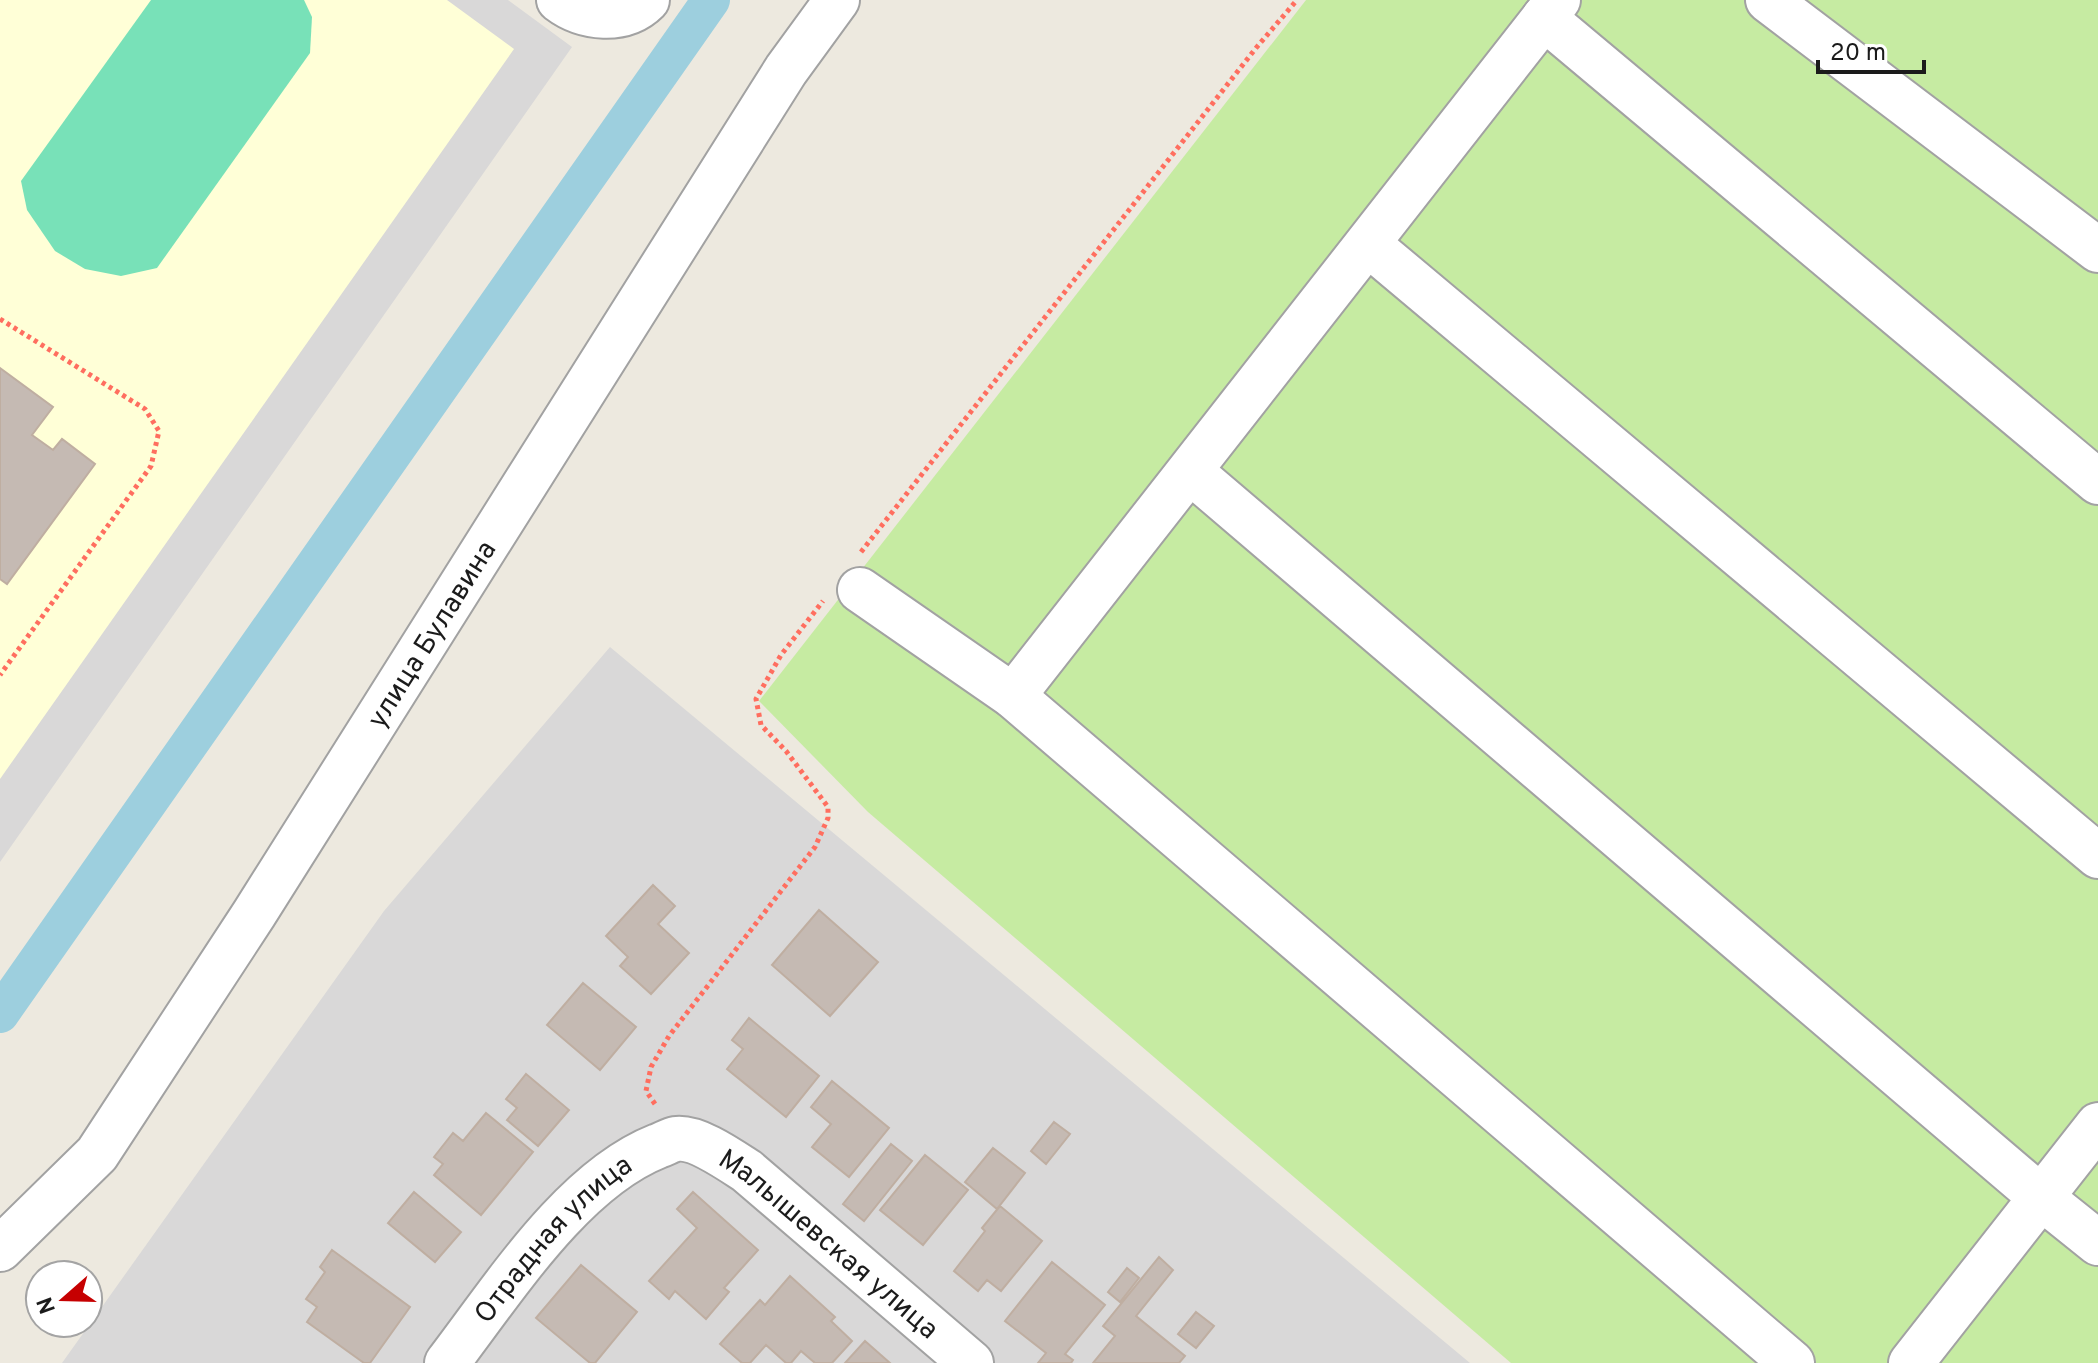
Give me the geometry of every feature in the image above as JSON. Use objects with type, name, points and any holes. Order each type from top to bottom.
[{"type":"street","points":[[559,0],[592,15],[619,15],[647,0]]},
{"type":"street","name":"улица Булавина","points":[[0,1249],[97,1154],[254,914],[786,70],[837,0]]},
{"type":"street","points":[[1768,0],[2098,250]]},
{"type":"street","points":[[1013,696],[1551,9],[2098,482]]},
{"type":"street","points":[[1368,244],[2098,856]]},
{"type":"street","points":[[1191,472],[2098,1243]]},
{"type":"street","points":[[849,580],[1013,696],[1792,1363]]},
{"type":"street","points":[[1911,1363],[2043,1199],[2098,1125]]},
{"type":"street","name":"Отрадная улица","points":[[447,1363],[544,1236],[601,1180],[632,1156],[677,1138]]},
{"type":"street","name":"Малышевская улица","points":[[677,1138],[715,1149],[747,1171],[971,1363]]},
{"type":"path","points":[[677,1138],[646,1091],[651,1067],[669,1036],[815,847],[828,818],[828,807],[786,751],[761,725],[756,699],[781,655],[849,580],[1256,48],[1297,0]]},
{"type":"path","points":[[0,319],[145,409],[159,431],[151,466],[0,675]]},
{"type":"shaded area","points":[[0,0],[508,0],[572,47],[0,862]]},
{"type":"shaded area","points":[[0,0],[447,0],[514,49],[0,779]]},
{"type":"shaded area","points":[[610,647],[1470,1363],[62,1363],[79,1339],[104,1339],[104,1304],[384,911]]},
{"type":"green space","points":[[151,0],[304,0],[312,17],[310,53],[157,268],[121,276],[85,269],[55,251],[27,210],[21,181]]},
{"type":"green space","points":[[1306,0],[2098,0],[2098,1363],[1511,1363],[868,812],[759,701]]},
{"type":"building","points":[[0,368],[53,407],[32,435],[53,450],[62,439],[95,464],[7,584],[0,579]]},
{"type":"building","points":[[653,885],[675,906],[658,924],[689,953],[651,994],[620,966],[628,957],[606,936]]},
{"type":"building","points":[[819,910],[878,962],[830,1016],[772,965]]},
{"type":"building","points":[[583,983],[636,1027],[600,1070],[547,1025]]},
{"type":"building","points":[[749,1018],[819,1076],[786,1117],[727,1069],[743,1049],[732,1040]]},
{"type":"building","points":[[526,1074],[569,1110],[538,1146],[507,1120],[517,1108],[506,1099]]},
{"type":"building","points":[[832,1081],[889,1128],[849,1177],[812,1147],[831,1124],[811,1107]]},
{"type":"building","points":[[486,1113],[533,1152],[481,1215],[434,1175],[443,1164],[434,1157],[453,1133],[463,1141]]},
{"type":"building","points":[[1054,1122],[1070,1134],[1046,1164],[1031,1151]]},
{"type":"building","points":[[891,1144],[912,1161],[864,1221],[843,1204]]},
{"type":"building","points":[[993,1148],[1025,1173],[997,1209],[965,1182]]},
{"type":"building","points":[[925,1155],[968,1190],[923,1245],[880,1210]]},
{"type":"building","points":[[414,1192],[461,1232],[435,1262],[388,1223]]},
{"type":"building","points":[[693,1192],[758,1250],[724,1288],[729,1292],[706,1319],[675,1291],[669,1299],[649,1281],[697,1228],[677,1209]]},
{"type":"building","points":[[1000,1206],[1042,1241],[1001,1291],[987,1280],[978,1291],[954,1271]]},
{"type":"building","points":[[332,1250],[410,1307],[370,1363],[364,1363],[307,1322],[317,1307],[306,1299],[325,1272],[320,1267]]},
{"type":"building","points":[[1159,1257],[1173,1270],[1136,1316],[1185,1356],[1179,1363],[1093,1363],[1115,1336],[1103,1326]]},
{"type":"building","points":[[1052,1262],[1105,1305],[1065,1354],[1073,1360],[1071,1363],[1038,1363],[1046,1353],[1005,1321]]},
{"type":"building","points":[[581,1265],[637,1312],[595,1363],[590,1363],[536,1318]]},
{"type":"building","points":[[1127,1268],[1139,1278],[1120,1302],[1108,1292]]},
{"type":"building","points":[[790,1276],[835,1317],[831,1321],[852,1341],[832,1363],[815,1363],[801,1351],[791,1363],[786,1363],[766,1345],[750,1363],[742,1363],[720,1344],[760,1300],[765,1305]]},
{"type":"building","points":[[1196,1312],[1214,1326],[1196,1348],[1178,1334]]},
{"type":"building","points":[[865,1341],[890,1363],[845,1363]]},
{"type":"waterway","points":[[0,1014],[711,0]]}]
